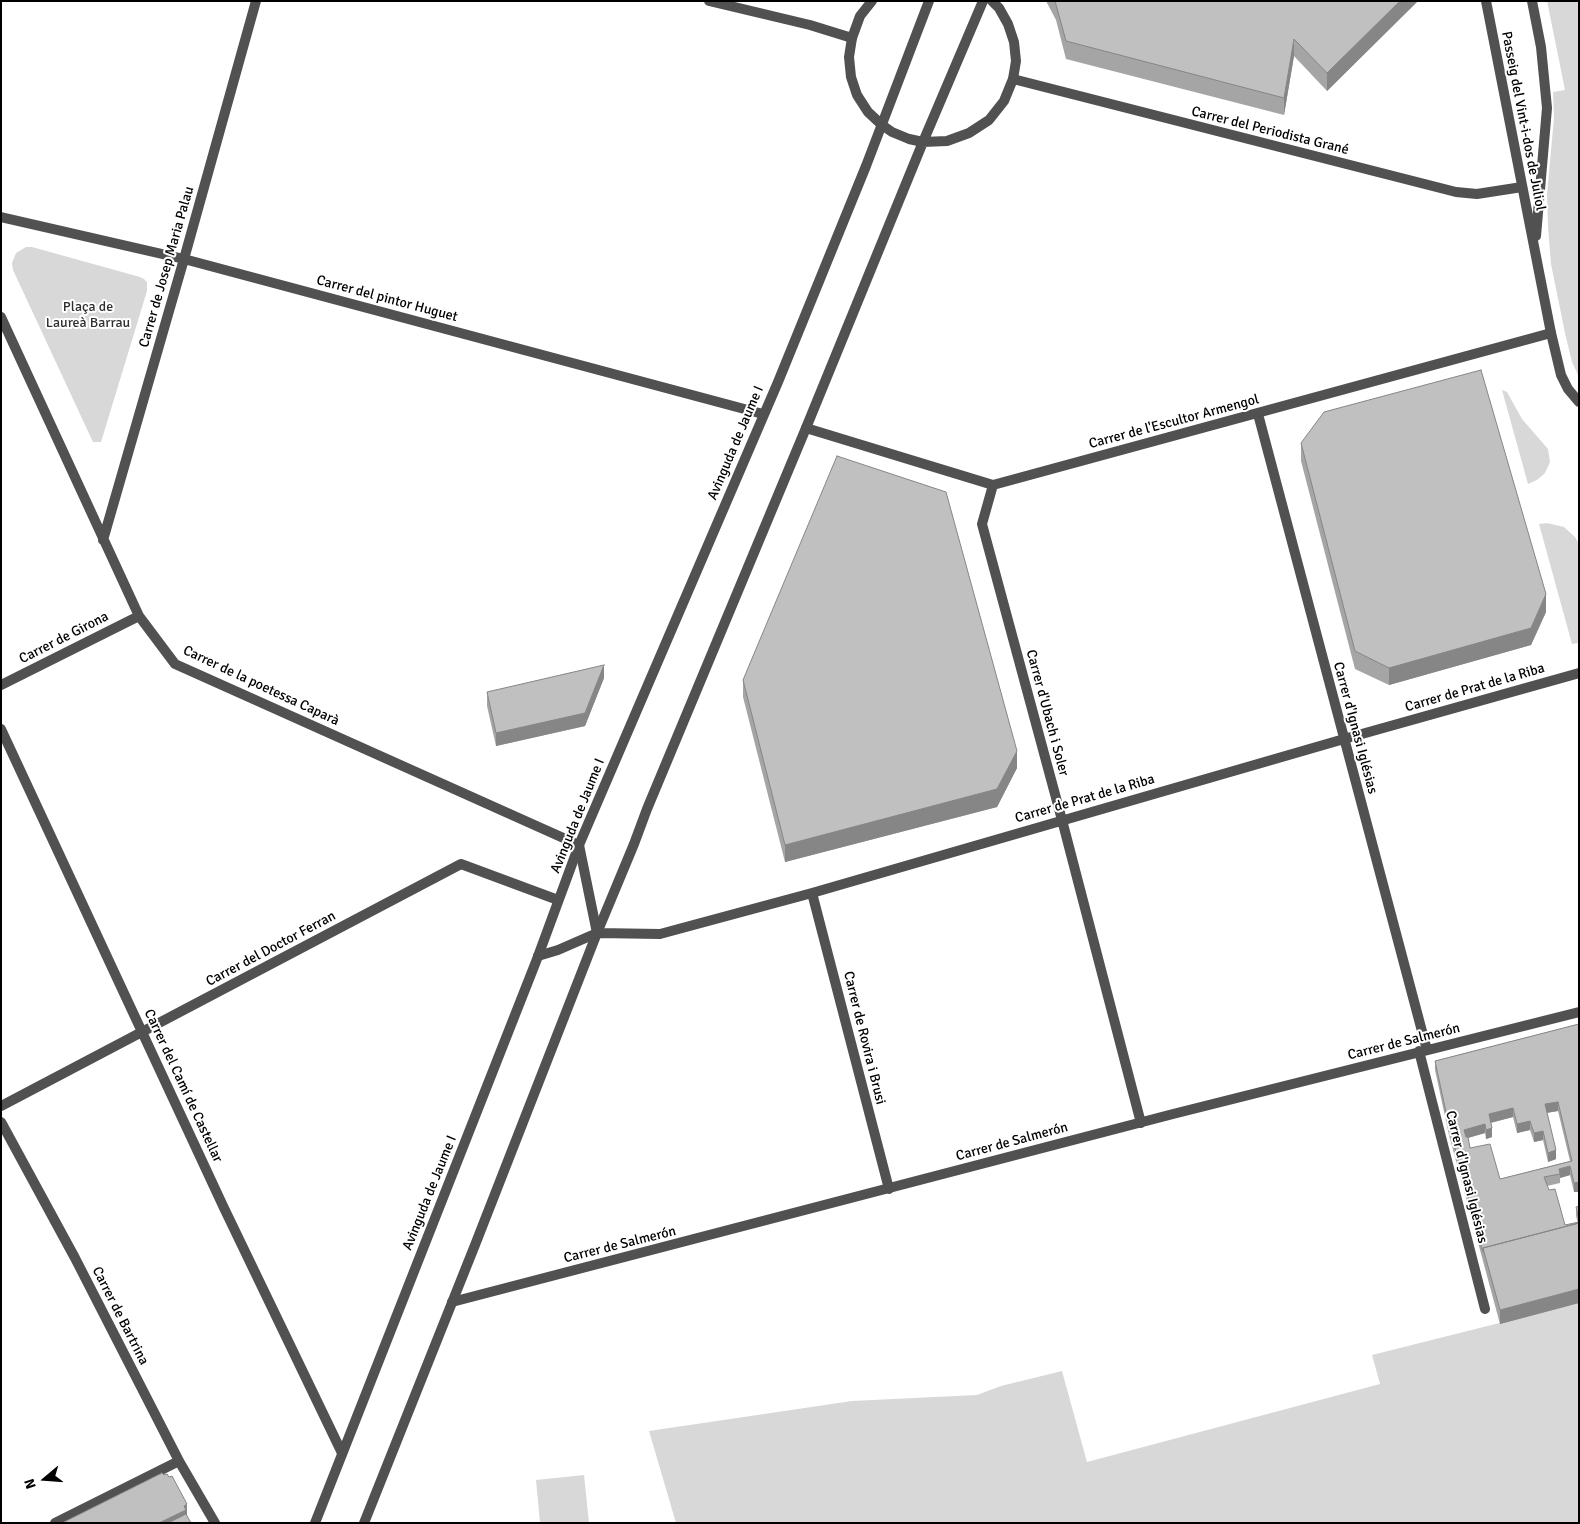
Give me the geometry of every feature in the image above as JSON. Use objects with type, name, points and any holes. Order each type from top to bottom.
[{"type":"street","name":"Carrer de Josep Maria Palau","points":[[103,540],[256,1]]},
{"type":"street","points":[[709,1],[810,25],[852,38]]},
{"type":"street","points":[[872,1],[860,16],[852,38],[849,57],[851,77],[857,95],[868,112],[882,126],[909,139],[923,142],[947,141],[969,134],[989,120],[1004,101],[1013,79],[1016,61],[1014,42],[1008,24],[999,8],[992,1]]},
{"type":"street","name":"Avinguda de Jaume I","points":[[315,1523],[538,956],[579,845],[763,414],[882,126],[929,1]]},
{"type":"street","points":[[364,1523],[596,934],[983,1]]},
{"type":"street","name":"Passeig del Vint-i-dos de Juliol","points":[[1486,1],[1551,333],[1561,375],[1568,389],[1579,402]]},
{"type":"street","name":"Passeig del Vint-i-dos de Juliol","points":[[1532,1],[1541,47],[1547,108],[1535,246]]},
{"type":"street","name":"Carrer del Periodista Grané","points":[[1013,79],[1456,192],[1477,194],[1522,187]]},
{"type":"street","name":"Carrer del pintor Huguet","points":[[1,216],[184,259],[763,414]]},
{"type":"street","name":"Carrer de la poetessa Caparà","points":[[1,317],[139,616],[175,664],[579,845]]},
{"type":"street","name":"Carrer de l'Escultor Armengol","points":[[994,485],[1551,333]]},
{"type":"street","name":"Carrer d'Ignasi Iglésias","points":[[1258,414],[1344,739],[1486,1308]]},
{"type":"street","points":[[806,428],[994,485]]},
{"type":"street","name":"Carrer d'Ubach i Soler","points":[[994,485],[982,524],[1141,1123]]},
{"type":"street","name":"Carrer de Girona","points":[[1,685],[139,616]]},
{"type":"street","name":"Carrer de Prat de la Riba","points":[[538,956],[596,934],[660,934],[812,893],[1579,673]]},
{"type":"street","name":"Carrer del Camí de Castellar","points":[[1,729],[224,1208],[342,1453]]},
{"type":"street","points":[[579,845],[596,934]]},
{"type":"street","name":"Carrer del Doctor Ferran","points":[[1,1106],[461,864],[558,900]]},
{"type":"street","name":"Carrer de Rovira i Brusi","points":[[812,893],[889,1189]]},
{"type":"street","name":"Carrer de Salmerón","points":[[452,1302],[1141,1123],[1579,1012]]},
{"type":"street","name":"Carrer de Bartrina","points":[[1,1122],[75,1258],[179,1461],[215,1523]]},
{"type":"street","points":[[55,1523],[179,1461]]},
{"type":"green space","points":[[1547,1],[1579,1],[1579,377],[1572,362],[1551,264],[1547,194],[1554,118],[1553,92],[1565,90]]},
{"type":"green space","name":"Plaça de Laureà Barrau","points":[[26,247],[32,247],[140,277],[147,282],[147,291],[101,442],[93,442],[13,270],[12,263],[16,253]]},
{"type":"green space","points":[[1502,390],[1507,392],[1522,419],[1548,449],[1550,462],[1545,473],[1537,480],[1528,484]]},
{"type":"green space","points":[[1547,523],[1564,527],[1575,537],[1579,544],[1578,643],[1572,644],[1539,524]]},
{"type":"green space","points":[[1579,1303],[1579,1522],[1577,1523],[676,1523],[649,1431],[852,1401],[977,1395],[1001,1386],[1062,1371],[1087,1462],[1380,1384],[1372,1355]]},
{"type":"green space","points":[[584,1475],[589,1523],[540,1523],[536,1480]]},
{"type":"building","points":[[1055,1],[1400,1],[1327,73],[1294,39],[1284,98],[1066,41]]},
{"type":"building","points":[[1481,370],[1546,594],[1531,628],[1389,668],[1355,651],[1301,443],[1324,412]]},
{"type":"building","points":[[837,456],[946,492],[1017,751],[997,789],[785,845],[743,680]]},
{"type":"building","points":[[604,665],[585,713],[496,733],[487,692]]},
{"type":"building","points":[[1579,1024],[1579,1182],[1574,1183],[1570,1166],[1559,1169],[1560,1174],[1544,1177],[1549,1190],[1555,1189],[1565,1225],[1579,1223],[1483,1248],[1483,1252],[1449,1126],[1435,1061]],"holes":[[[1558,1102],[1572,1161],[1500,1179],[1490,1144],[1470,1148],[1468,1137],[1466,1137],[1464,1130],[1485,1124],[1486,1130],[1492,1128],[1489,1114],[1513,1108],[1517,1124],[1530,1121],[1534,1133],[1543,1131],[1548,1153],[1556,1150],[1545,1104]]]},
{"type":"building","points":[[1579,1206],[1579,1219],[1576,1207]]},
{"type":"building","points":[[1579,1223],[1579,1289],[1500,1310],[1483,1248]]},
{"type":"building","points":[[162,1473],[164,1475],[167,1474],[169,1477],[172,1476],[187,1504],[184,1506],[186,1510],[159,1523],[62,1523]]},
{"type":"building","points":[[186,1514],[191,1523],[168,1523]]}]
